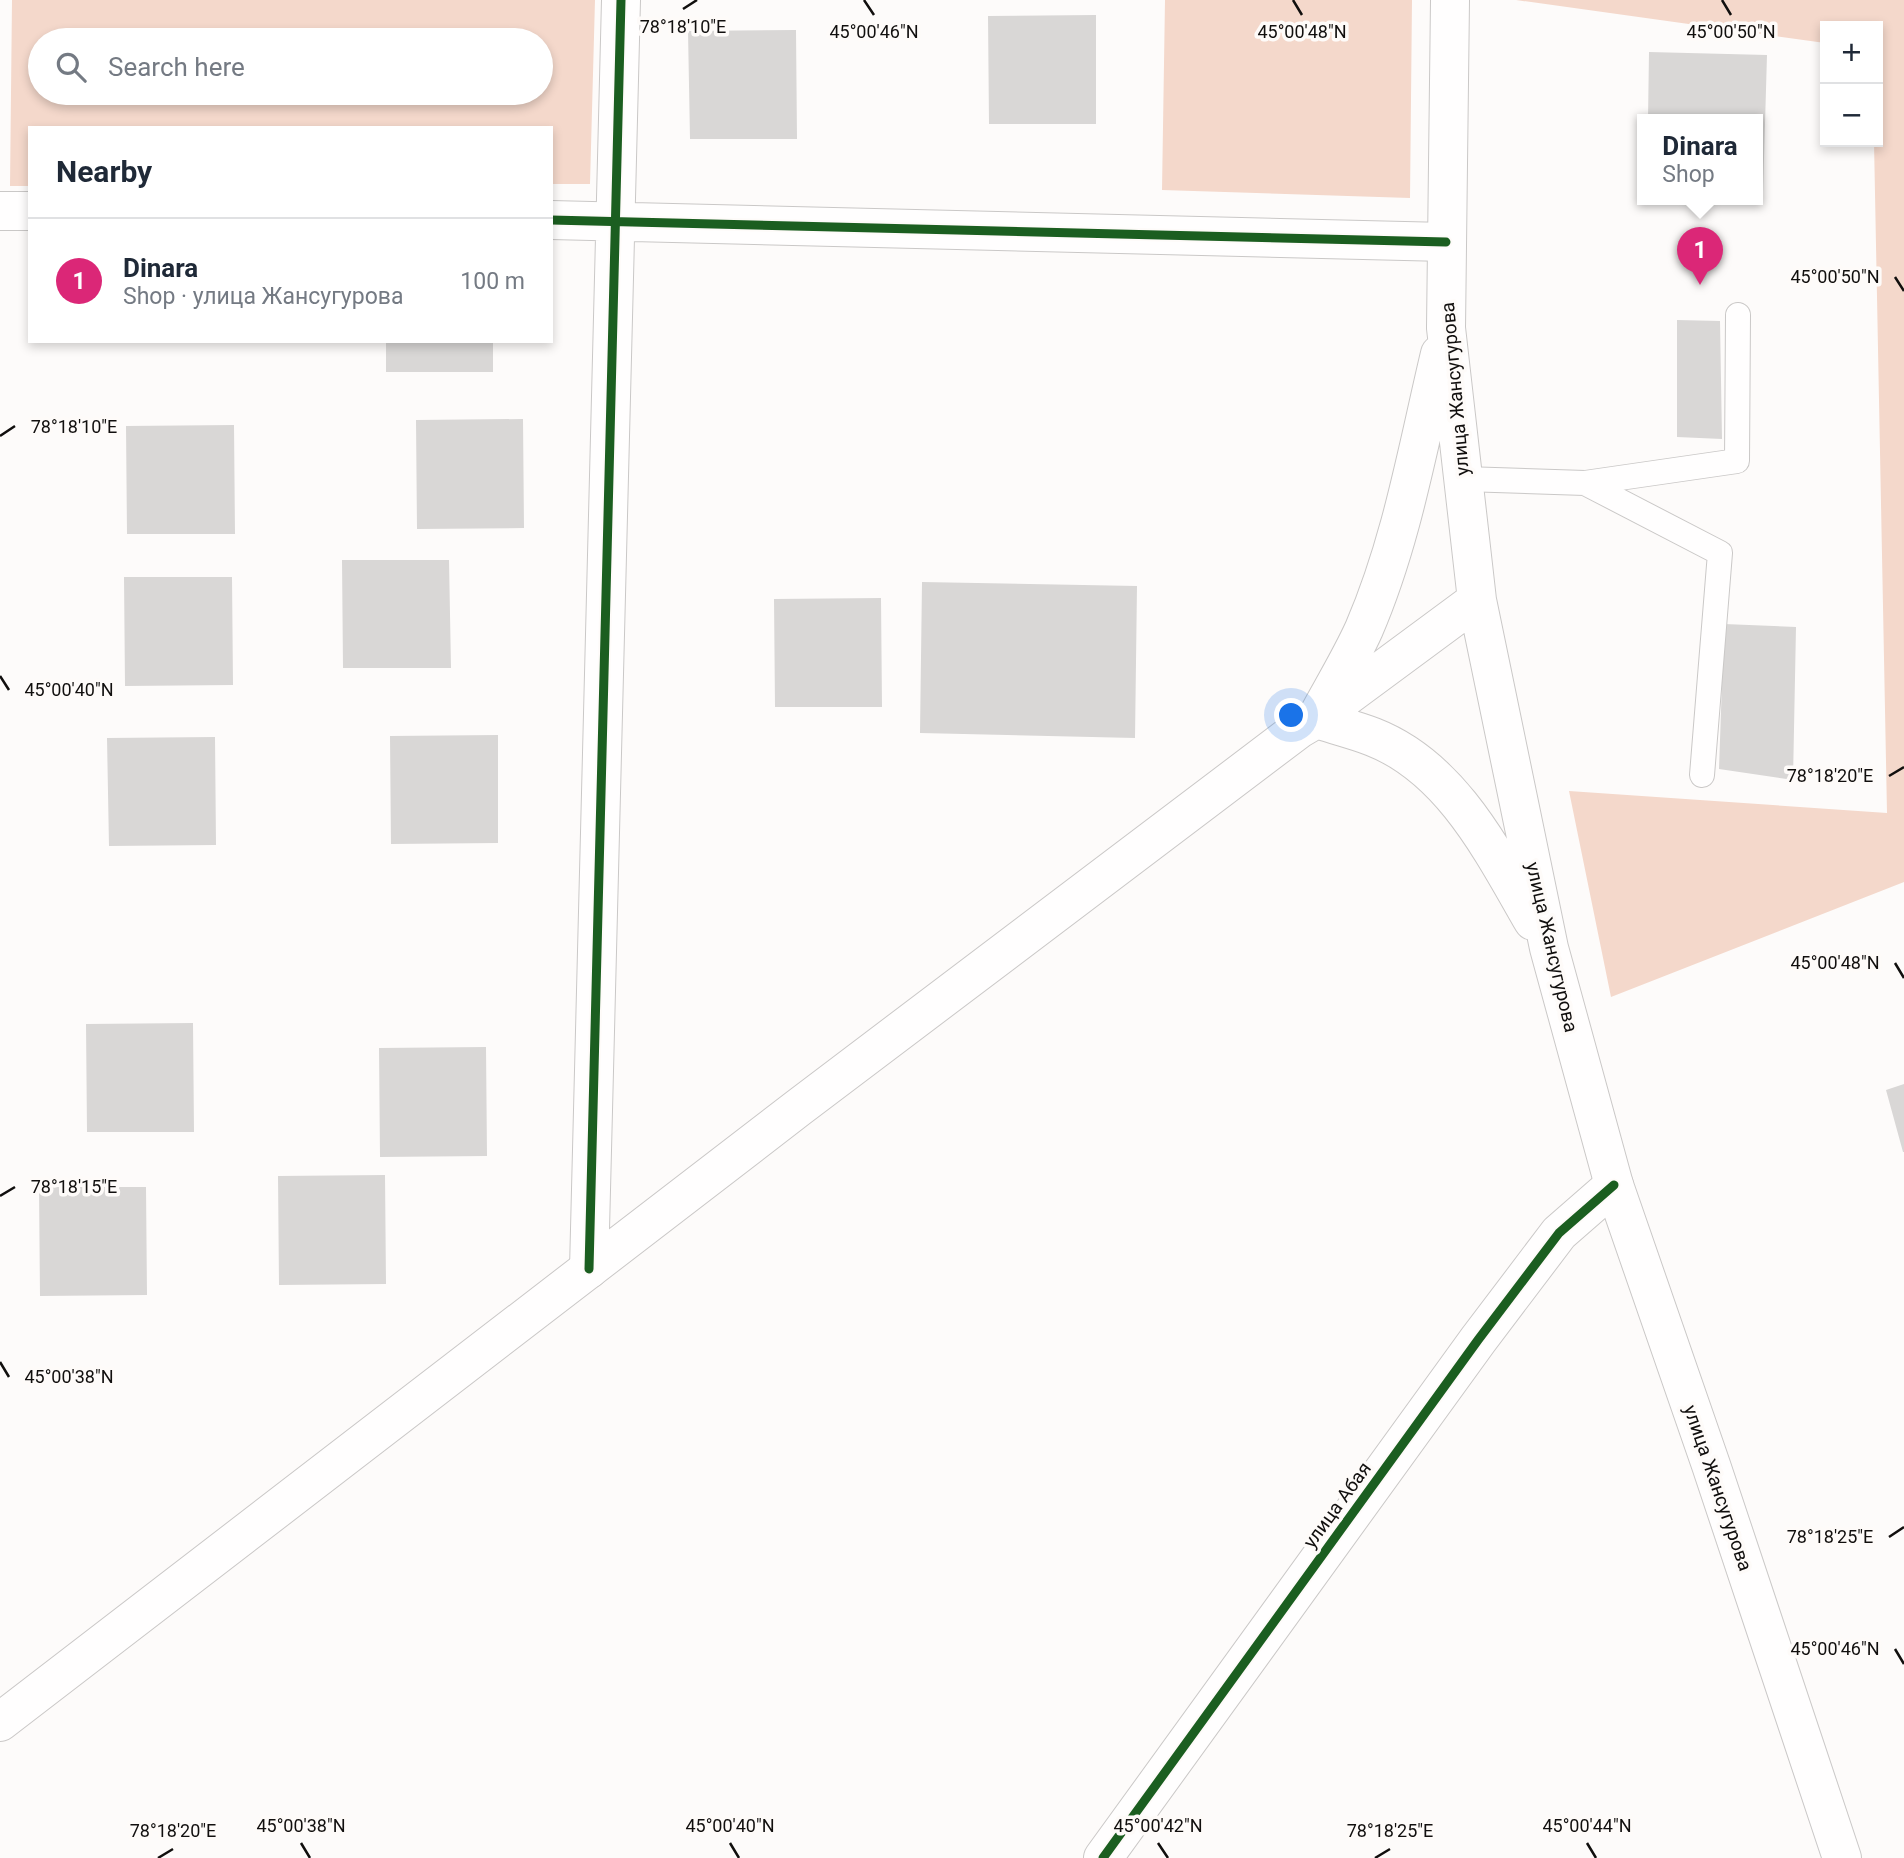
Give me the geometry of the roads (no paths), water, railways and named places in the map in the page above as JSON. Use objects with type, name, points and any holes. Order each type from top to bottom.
[{"type":"main road","points":[[589,1269],[621,0]]},
{"type":"main road","name":"улица Жансугурова","points":[[1450,0],[1446,328],[1477,600],[1549,948],[1614,1185],[1842,1858]]},
{"type":"main road","points":[[0,211],[28,211]]},
{"type":"main road","points":[[553,220],[1446,242]]},
{"type":"main road","points":[[1316,719],[1364,629],[1387,566],[1405,509],[1446,328]]},
{"type":"main road","points":[[0,1722],[589,1269],[1299,729],[1477,600]]},
{"type":"main road","points":[[1316,719],[1375,738],[1423,766],[1458,803],[1491,849],[1549,948]]},
{"type":"main road","name":"улица Абая","points":[[1103,1858],[1559,1233],[1614,1185]]},
{"type":"lane","points":[[1464,480],[1585,483],[1737,461],[1738,315]]},
{"type":"lane","points":[[1585,483],[1720,553],[1702,775]]},
{"type":"place","name":"Dinara","points":[[1700,285]]}]
